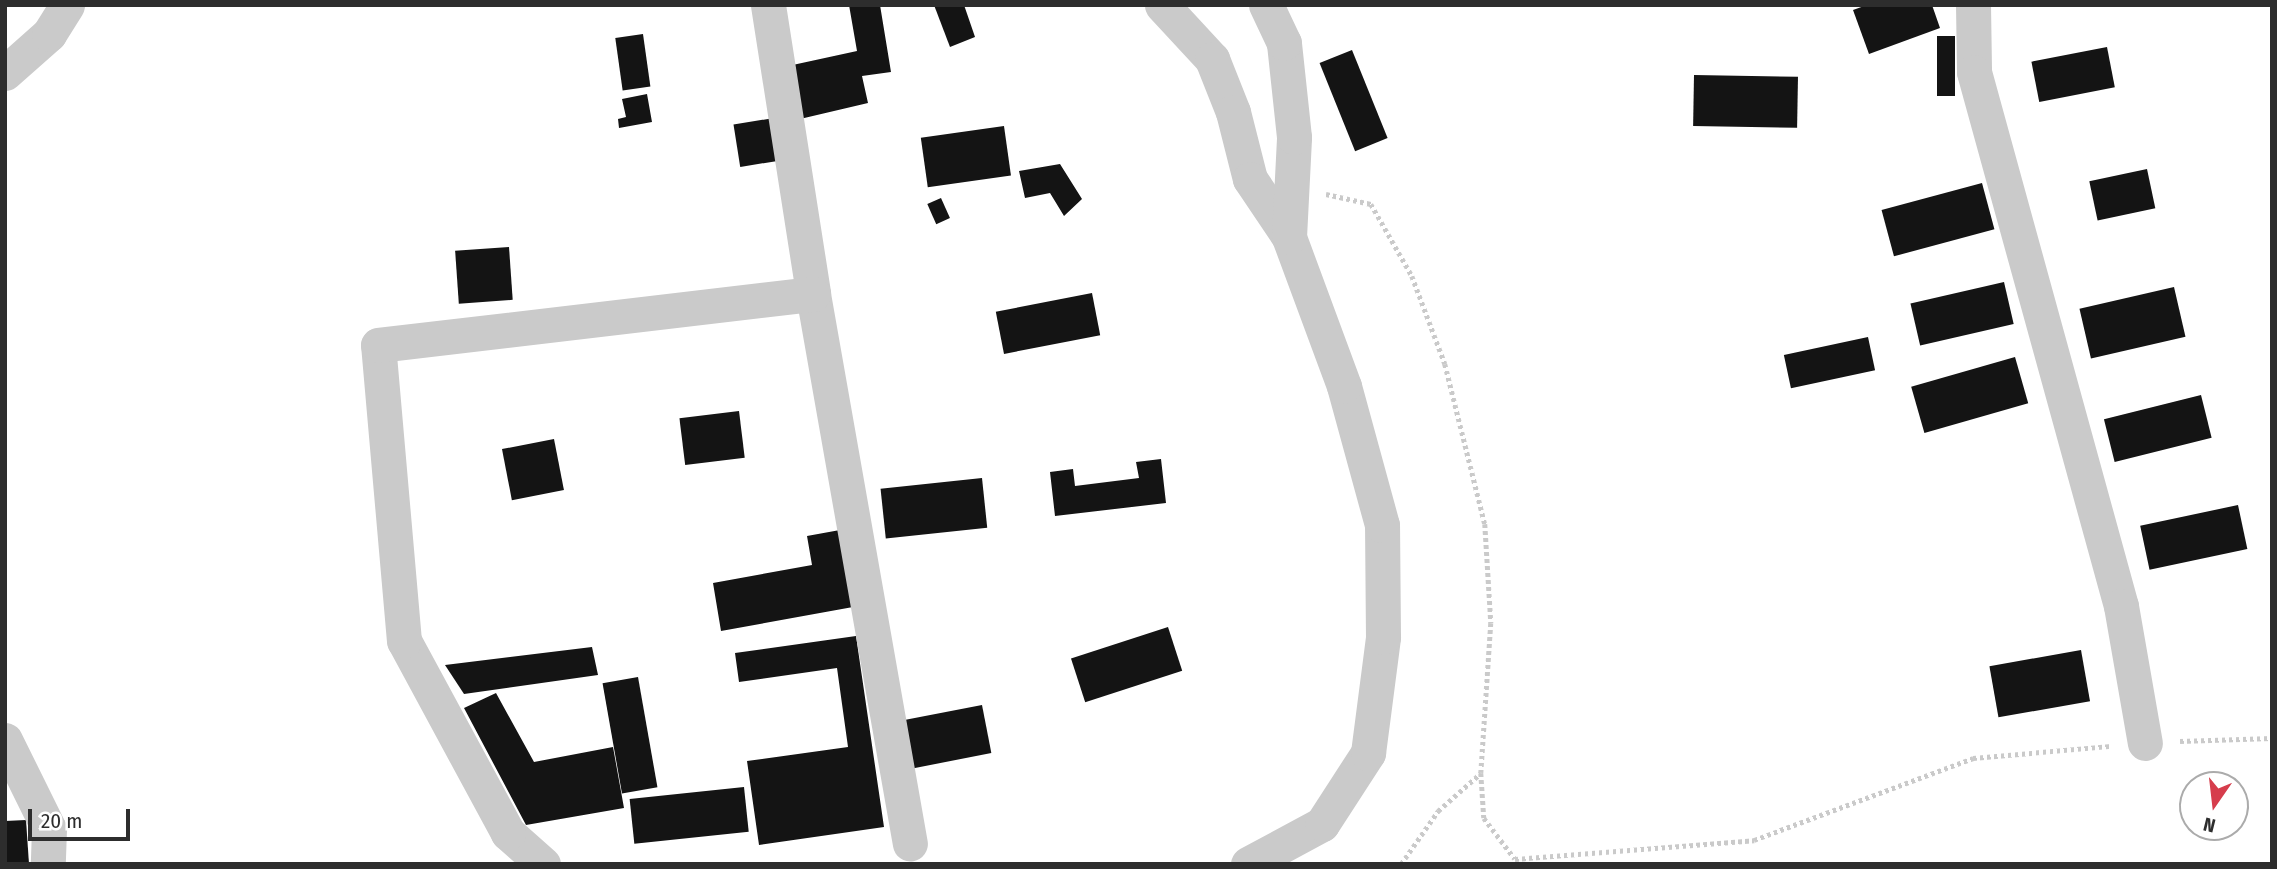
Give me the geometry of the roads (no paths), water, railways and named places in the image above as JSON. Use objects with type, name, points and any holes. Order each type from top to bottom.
[{"type":"street","points":[[5,73],[49,34],[67,5]]},
{"type":"street","points":[[768,5],[813,294],[910,844]]},
{"type":"street","points":[[1162,5],[1212,59],[1233,112],[1250,179],[1289,237],[1344,386],[1381,525],[1382,637],[1368,753],[1321,824],[1248,864]]},
{"type":"street","points":[[1266,5],[1284,43],[1294,137],[1289,237]]},
{"type":"street","points":[[1973,5],[1974,72],[2121,606],[2145,743]]},
{"type":"street","points":[[543,864],[508,833],[404,641],[378,345],[813,294]]},
{"type":"street","points":[[5,740],[49,829],[48,864]]}]
